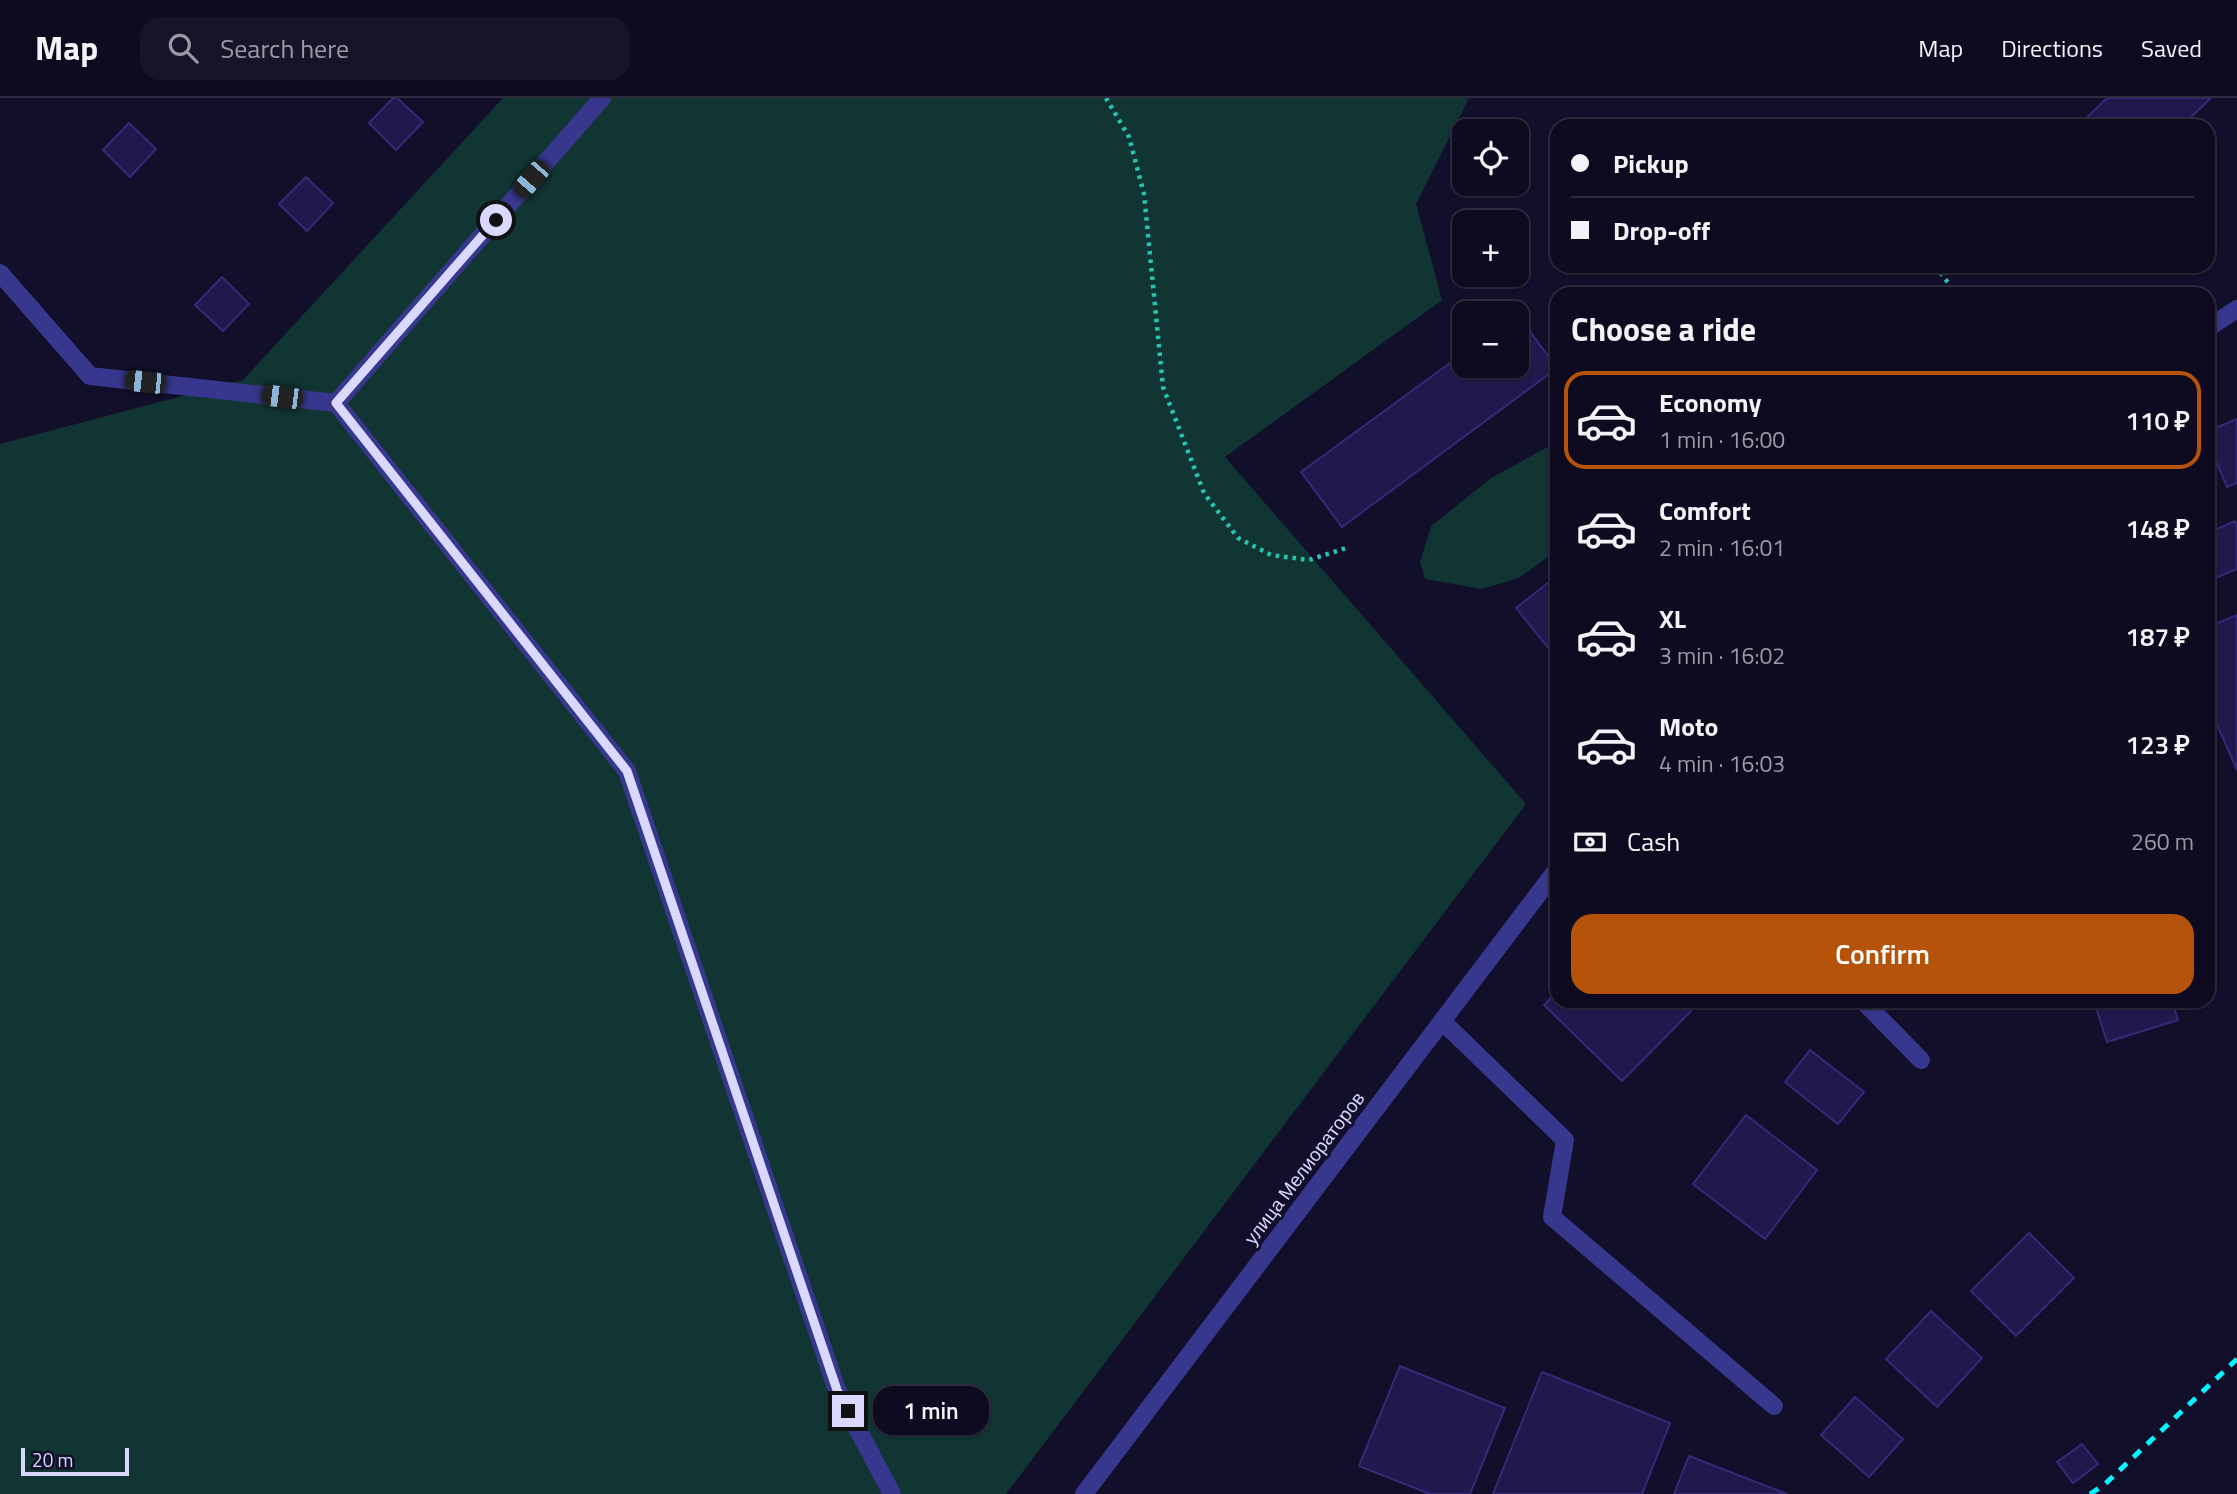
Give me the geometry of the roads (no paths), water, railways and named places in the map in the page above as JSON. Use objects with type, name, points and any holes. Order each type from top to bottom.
[{"type":"street","points":[[336,403],[602,98]]},
{"type":"street","points":[[0,273],[90,376],[336,403],[627,771],[837,1390],[892,1494]]},
{"type":"street","points":[[2215,323],[2237,309]]},
{"type":"street","name":"улица Мелиораторов","points":[[1084,1494],[1550,879]]},
{"type":"street","points":[[1870,1008],[1921,1060]]},
{"type":"street","points":[[1442,1021],[1565,1140],[1552,1217],[1774,1406]]},
{"type":"railway","points":[[2090,1494],[2104,1485],[2237,1359]]}]
